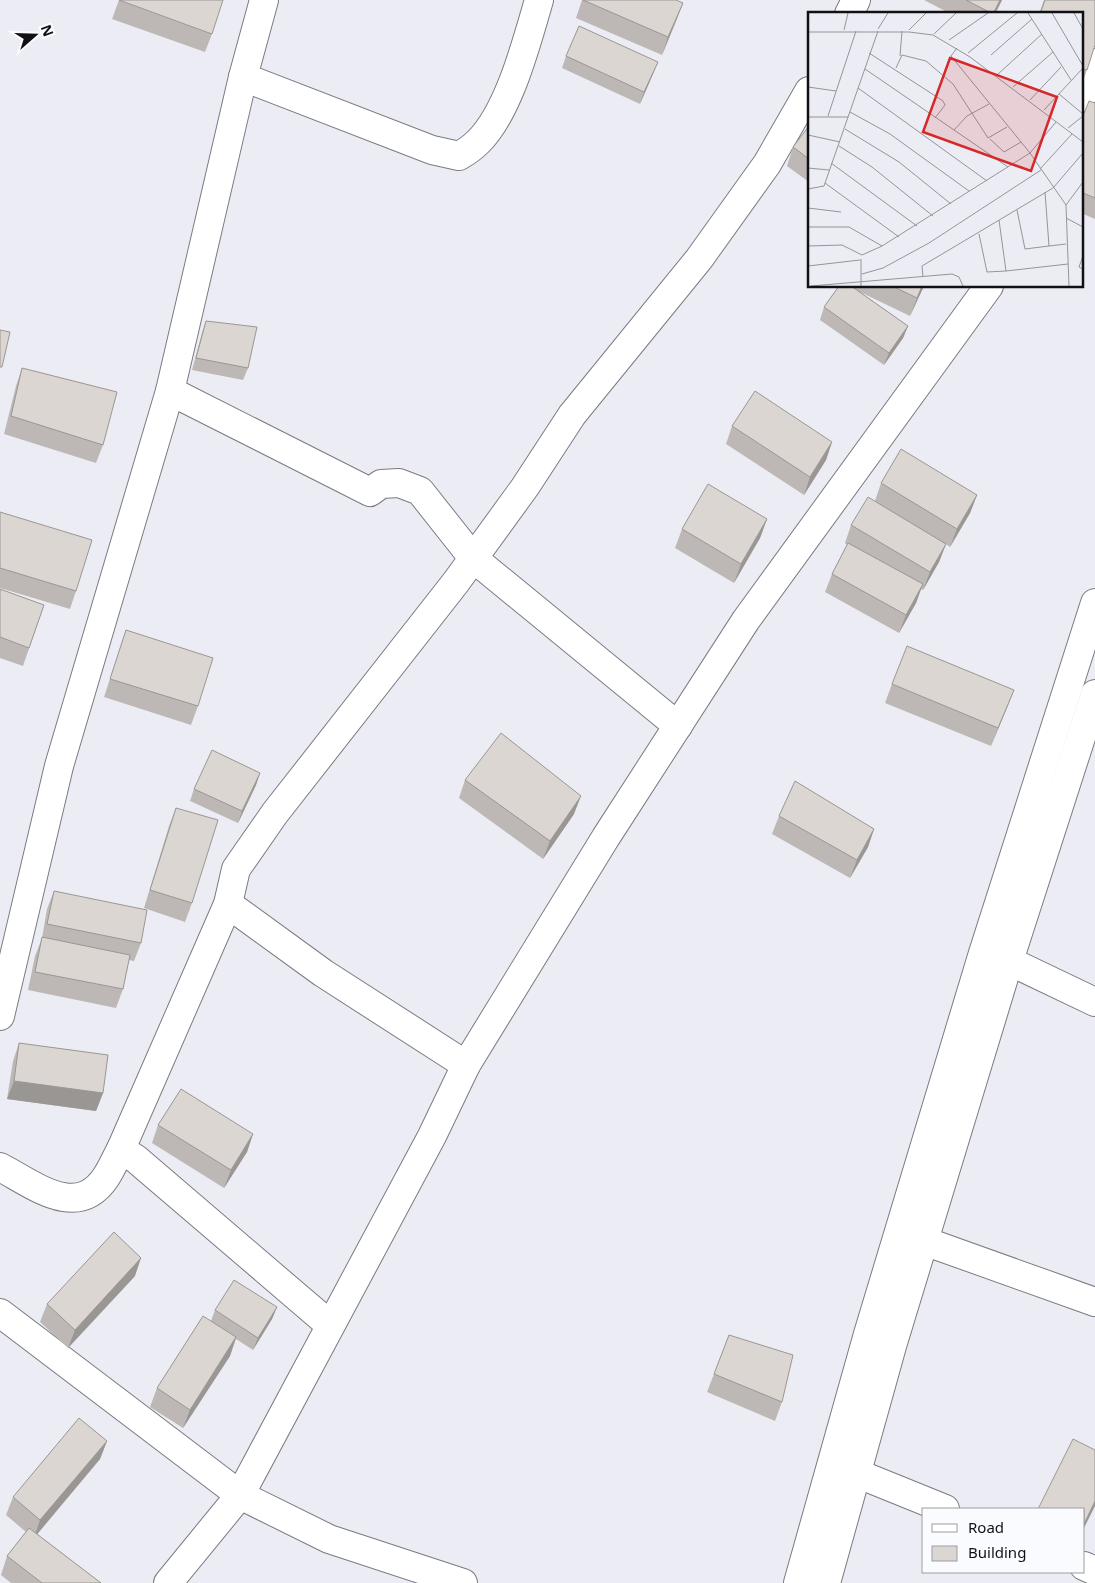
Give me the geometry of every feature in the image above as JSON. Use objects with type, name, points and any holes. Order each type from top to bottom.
[{"type":"street","points":[[0,1016],[59,766],[170,391],[243,77],[264,0]]},
{"type":"street","points":[[243,77],[432,150],[460,156],[479,142],[496,117],[521,63],[539,0]]},
{"type":"street","points":[[850,12],[856,0]]},
{"type":"street","points":[[1082,96],[1095,63]]},
{"type":"street","points":[[0,1167],[55,1196],[75,1199],[92,1192],[105,1178],[120,1149],[228,904],[236,869],[275,813],[473,558],[525,487],[572,415],[699,259],[767,164],[808,93]]},
{"type":"street","points":[[168,1583],[240,1495],[432,1136],[466,1065],[606,837],[746,620],[988,288]]},
{"type":"street","points":[[170,391],[370,492],[381,484],[399,483],[420,491],[473,558],[678,726]]},
{"type":"street","points":[[798,1583],[866,1343],[972,990],[1095,603]]},
{"type":"street","points":[[826,1583],[924,1241],[1009,961],[1095,694]]},
{"type":"street","points":[[228,904],[324,973],[466,1065]]},
{"type":"street","points":[[1009,961],[1095,1002]]},
{"type":"street","points":[[120,1149],[136,1159],[330,1325]]},
{"type":"street","points":[[924,1241],[1095,1302]]},
{"type":"street","points":[[0,1313],[240,1495],[329,1539],[463,1583]]},
{"type":"street","points":[[856,1473],[943,1508]]},
{"type":"building","points":[[119,0],[223,0],[212,34]]},
{"type":"building","points":[[583,0],[676,0],[683,3],[668,37]]},
{"type":"building","points":[[966,0],[1000,0],[994,12],[989,12]]},
{"type":"building","points":[[1045,0],[1095,0],[1095,45],[1087,70],[1082,68],[1082,12],[1041,12]]},
{"type":"building","points":[[579,26],[658,62],[644,92],[566,56]]},
{"type":"building","points":[[1089,101],[1095,103],[1095,198],[1082,192],[1082,118]]},
{"type":"building","points":[[808,127],[808,158],[793,147]]},
{"type":"building","points":[[838,288],[854,288],[908,326],[889,353],[824,307]]},
{"type":"building","points":[[896,288],[921,288],[917,298]]},
{"type":"building","points":[[206,321],[257,327],[248,368],[196,358]]},
{"type":"building","points":[[0,330],[10,332],[2,367],[0,367]]},
{"type":"building","points":[[22,368],[117,392],[103,445],[11,416]]},
{"type":"building","points":[[755,391],[832,442],[810,477],[732,426]]},
{"type":"building","points":[[901,449],[977,495],[957,529],[881,483]]},
{"type":"building","points":[[708,484],[767,519],[741,564],[682,529]]},
{"type":"building","points":[[868,497],[946,544],[930,572],[851,525]]},
{"type":"building","points":[[0,512],[92,540],[76,591],[0,568]]},
{"type":"building","points":[[848,543],[923,584],[906,615],[832,574]]},
{"type":"building","points":[[0,589],[44,605],[29,648],[0,637]]},
{"type":"building","points":[[126,630],[213,658],[198,706],[110,679]]},
{"type":"building","points":[[907,646],[1014,690],[998,728],[892,684]]},
{"type":"building","points":[[501,733],[581,796],[550,841],[465,780]]},
{"type":"building","points":[[212,750],[260,773],[242,811],[194,789]]},
{"type":"building","points":[[795,781],[874,829],[857,860],[779,816]]},
{"type":"building","points":[[176,808],[218,820],[192,903],[150,890]]},
{"type":"building","points":[[54,891],[147,910],[141,943],[47,924]]},
{"type":"building","points":[[42,937],[130,955],[123,989],[35,972]]},
{"type":"building","points":[[19,1043],[108,1055],[103,1093],[14,1081]]},
{"type":"building","points":[[181,1089],[253,1134],[231,1170],[158,1125]]},
{"type":"building","points":[[114,1232],[141,1258],[75,1330],[47,1304]]},
{"type":"building","points":[[234,1280],[277,1307],[258,1338],[215,1310]]},
{"type":"building","points":[[203,1316],[236,1337],[190,1410],[157,1388]]},
{"type":"building","points":[[729,1335],[793,1355],[782,1402],[714,1374]]},
{"type":"building","points":[[79,1418],[107,1441],[40,1520],[13,1497]]},
{"type":"building","points":[[1073,1439],[1095,1450],[1095,1501],[1085,1522],[1085,1508],[1038,1508]]},
{"type":"building","points":[[29,1528],[101,1583],[42,1583],[7,1556]]}]
